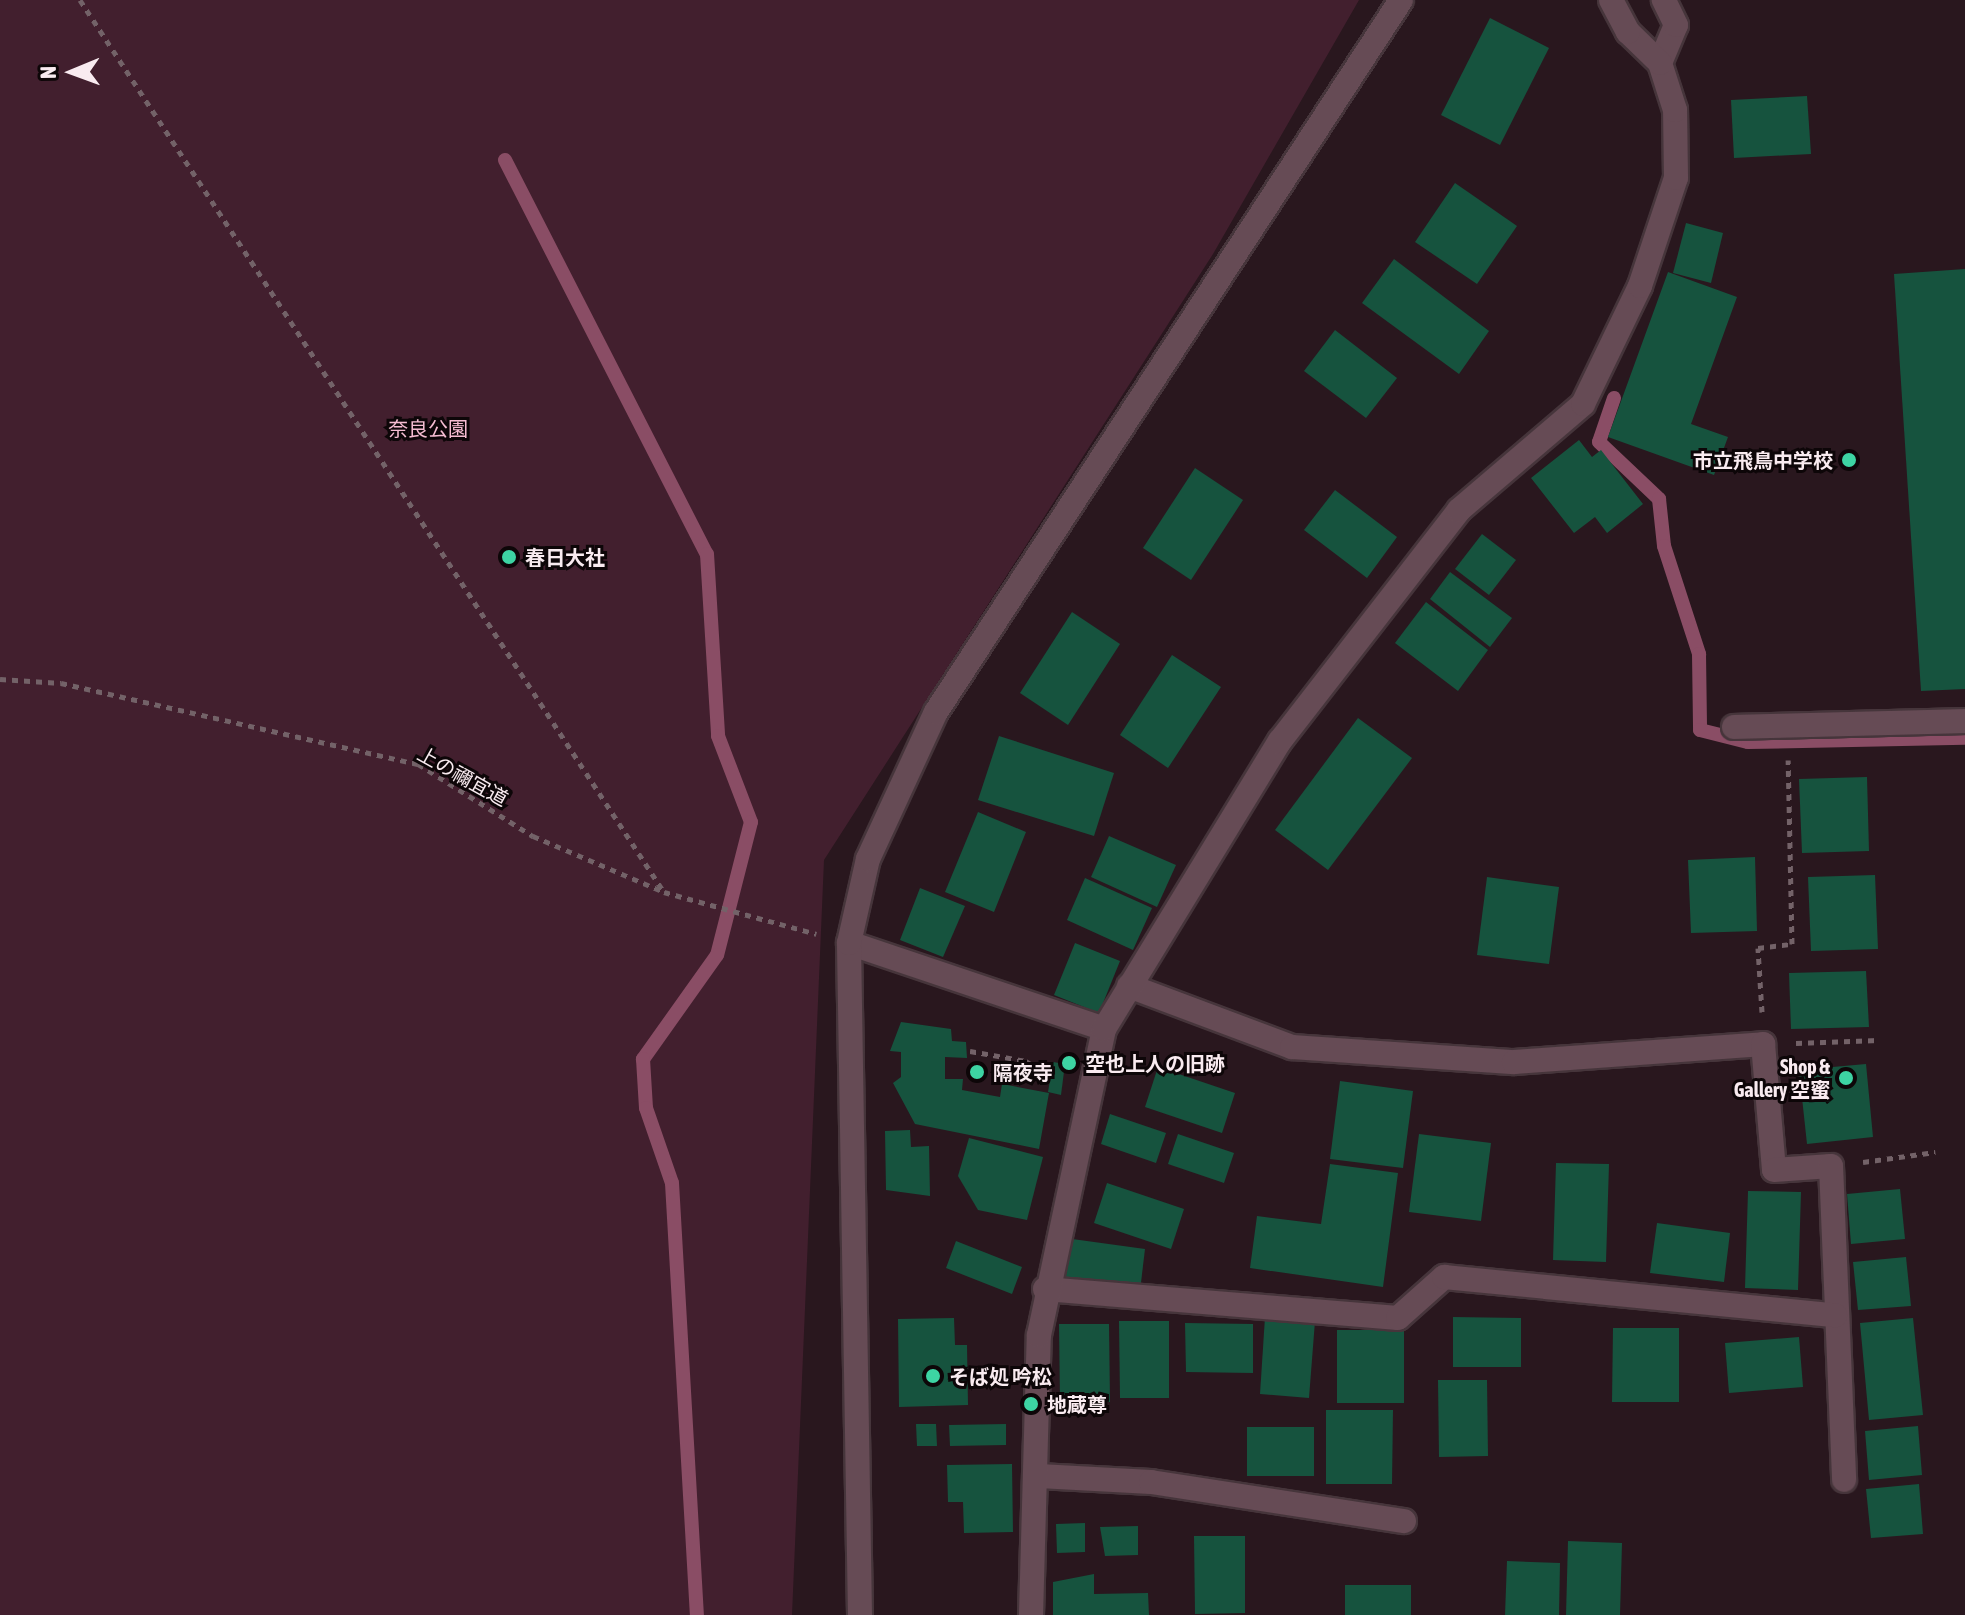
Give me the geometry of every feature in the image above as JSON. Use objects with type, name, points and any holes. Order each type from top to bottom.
[{"type":"street","points":[[860,1615],[849,943],[868,859],[936,712],[1401,0]]},
{"type":"street","points":[[1031,1615],[1045,1289],[1104,1029],[1280,741],[1459,510],[1583,404],[1640,286],[1676,178],[1675,110],[1660,63],[1611,0]]},
{"type":"street","points":[[1660,63],[1676,25],[1664,0]]},
{"type":"street","points":[[1734,727],[1965,721]]},
{"type":"street","points":[[849,943],[1104,1029]]},
{"type":"street","points":[[1129,986],[1292,1047],[1514,1062],[1763,1044],[1774,1170],[1831,1166],[1844,1480]]},
{"type":"street","points":[[1045,1289],[1398,1318],[1444,1277],[1835,1315]]},
{"type":"street","points":[[1039,1476],[1151,1482],[1404,1521]]},
{"type":"path","points":[[80,0],[664,892]]},
{"type":"path","name":"上の禰宜道","points":[[0,679],[61,683],[418,764],[533,836],[664,892],[849,943]]},
{"type":"path","points":[[1788,757],[1792,944],[1758,948],[1763,1044],[1879,1040]]},
{"type":"path","points":[[970,1051],[1026,1061],[1051,1077]]},
{"type":"path","points":[[1831,1166],[1935,1152]]},
{"type":"green space","name":"奈良公園","points":[[0,0],[1359,0],[1213,254],[824,860],[792,1615],[0,1615]]},
{"type":"building","points":[[1490,18],[1549,48],[1500,145],[1441,115]]},
{"type":"building","points":[[1807,96],[1811,154],[1734,158],[1731,100]]},
{"type":"building","points":[[1455,183],[1517,226],[1477,284],[1415,242]]},
{"type":"building","points":[[1686,223],[1723,233],[1711,283],[1673,273]]},
{"type":"building","points":[[1394,259],[1489,331],[1459,374],[1362,303]]},
{"type":"building","points":[[1965,269],[1965,689],[1921,691],[1894,274]]},
{"type":"building","points":[[1668,272],[1737,297],[1691,424],[1728,437],[1714,475],[1608,437]]},
{"type":"building","points":[[1335,330],[1397,378],[1366,418],[1304,371]]},
{"type":"building","points":[[1579,440],[1592,457],[1601,450],[1643,504],[1607,533],[1595,517],[1574,533],[1531,478]]},
{"type":"building","points":[[1195,468],[1243,500],[1191,580],[1143,548]]},
{"type":"building","points":[[1335,490],[1397,537],[1367,578],[1304,530]]},
{"type":"building","points":[[1482,534],[1516,560],[1489,595],[1455,569]]},
{"type":"building","points":[[1450,572],[1512,618],[1490,647],[1430,599]]},
{"type":"building","points":[[1426,602],[1488,650],[1458,691],[1395,643]]},
{"type":"building","points":[[1072,612],[1120,644],[1068,725],[1020,693]]},
{"type":"building","points":[[1172,655],[1221,687],[1168,768],[1120,735]]},
{"type":"building","points":[[1358,718],[1412,758],[1328,870],[1275,830]]},
{"type":"building","points":[[999,736],[1114,773],[1094,836],[978,800]]},
{"type":"building","points":[[1867,777],[1869,851],[1802,853],[1799,779]]},
{"type":"building","points":[[978,812],[1026,832],[994,912],[945,892]]},
{"type":"building","points":[[1109,836],[1176,865],[1157,907],[1091,877]]},
{"type":"building","points":[[1755,857],[1757,931],[1691,933],[1688,860]]},
{"type":"building","points":[[1875,875],[1878,949],[1811,951],[1808,877]]},
{"type":"building","points":[[1487,877],[1559,887],[1549,964],[1477,955]]},
{"type":"building","points":[[1085,878],[1152,908],[1133,950],[1067,920]]},
{"type":"building","points":[[920,888],[965,906],[943,957],[900,940]]},
{"type":"building","points":[[1075,943],[1120,961],[1099,1013],[1054,995]]},
{"type":"building","points":[[1866,971],[1869,1027],[1791,1029],[1789,973]]},
{"type":"building","points":[[901,1022],[951,1029],[952,1041],[966,1042],[967,1058],[945,1057],[945,1079],[963,1079],[962,1090],[1000,1097],[1002,1084],[1049,1093],[1039,1149],[915,1124],[893,1083],[901,1077],[901,1052],[890,1051]]},
{"type":"building","points":[[1053,1062],[1065,1064],[1061,1095],[1048,1092]]},
{"type":"building","points":[[1866,1064],[1873,1137],[1807,1144],[1799,1070]]},
{"type":"building","points":[[1158,1067],[1235,1093],[1222,1133],[1145,1107]]},
{"type":"building","points":[[1340,1081],[1413,1091],[1403,1168],[1330,1159]]},
{"type":"building","points":[[1110,1114],[1166,1133],[1156,1163],[1101,1144]]},
{"type":"building","points":[[910,1130],[911,1147],[929,1146],[930,1196],[886,1190],[885,1131]]},
{"type":"building","points":[[1178,1134],[1234,1153],[1224,1183],[1168,1164]]},
{"type":"building","points":[[1419,1134],[1491,1143],[1481,1221],[1409,1212]]},
{"type":"building","points":[[969,1138],[1043,1157],[1027,1220],[978,1210],[958,1176]]},
{"type":"building","points":[[1556,1163],[1609,1164],[1606,1262],[1553,1260]]},
{"type":"building","points":[[1330,1164],[1398,1173],[1383,1287],[1250,1268],[1257,1216],[1321,1224]]},
{"type":"building","points":[[1107,1183],[1184,1209],[1171,1249],[1094,1223]]},
{"type":"building","points":[[1900,1189],[1905,1239],[1851,1244],[1847,1194]]},
{"type":"building","points":[[1748,1191],[1801,1192],[1798,1290],[1745,1288]]},
{"type":"building","points":[[1657,1223],[1730,1233],[1724,1282],[1650,1273]]},
{"type":"building","points":[[1065,1238],[1145,1249],[1140,1291],[1059,1280]]},
{"type":"building","points":[[956,1241],[1022,1267],[1012,1294],[946,1268]]},
{"type":"building","points":[[1906,1257],[1911,1306],[1858,1310],[1853,1262]]},
{"type":"building","points":[[1265,1317],[1315,1321],[1309,1398],[1260,1394]]},
{"type":"building","points":[[1453,1317],[1521,1318],[1521,1367],[1453,1367]]},
{"type":"building","name":"そば処 吟松","points":[[954,1318],[955,1345],[967,1345],[968,1405],[899,1407],[898,1319]]},
{"type":"building","points":[[1913,1318],[1923,1415],[1869,1420],[1860,1323]]},
{"type":"building","points":[[1119,1321],[1169,1321],[1169,1398],[1120,1398]]},
{"type":"building","points":[[1185,1323],[1253,1324],[1253,1373],[1186,1372]]},
{"type":"building","points":[[1059,1324],[1109,1324],[1110,1402],[1060,1402]]},
{"type":"building","points":[[1613,1328],[1679,1328],[1679,1402],[1612,1402]]},
{"type":"building","points":[[1337,1330],[1404,1330],[1404,1403],[1337,1403]]},
{"type":"building","points":[[1799,1337],[1803,1387],[1729,1393],[1725,1343]]},
{"type":"building","points":[[1438,1380],[1487,1380],[1488,1456],[1439,1457]]},
{"type":"building","points":[[1326,1410],[1393,1410],[1392,1484],[1326,1484]]},
{"type":"building","points":[[916,1424],[936,1424],[937,1446],[917,1446]]},
{"type":"building","points":[[1006,1424],[1006,1445],[950,1446],[949,1425]]},
{"type":"building","points":[[1918,1426],[1922,1475],[1869,1480],[1865,1431]]},
{"type":"building","points":[[1247,1427],[1314,1427],[1314,1476],[1247,1476]]},
{"type":"building","points":[[1012,1464],[1013,1532],[964,1533],[963,1502],[948,1502],[947,1465]]},
{"type":"building","points":[[1919,1484],[1923,1534],[1871,1538],[1866,1489]]},
{"type":"building","points":[[1085,1523],[1085,1552],[1057,1553],[1056,1524]]},
{"type":"building","points":[[1138,1526],[1138,1555],[1105,1556],[1100,1527]]},
{"type":"building","points":[[1194,1536],[1245,1536],[1245,1613],[1195,1614]]},
{"type":"building","points":[[1568,1541],[1622,1543],[1620,1615],[1566,1615]]},
{"type":"building","points":[[1507,1561],[1560,1563],[1559,1615],[1505,1615]]},
{"type":"building","points":[[1094,1574],[1094,1594],[1148,1593],[1149,1615],[1053,1615],[1053,1582]]},
{"type":"building","points":[[1345,1585],[1411,1585],[1411,1615],[1345,1615]]},
{"type":"waterway","points":[[505,160],[707,554],[718,736],[751,822],[717,955],[643,1059],[646,1108],[672,1183],[697,1615]]},
{"type":"waterway","points":[[1614,398],[1599,442],[1659,499],[1664,546],[1699,654],[1700,730],[1748,742],[1965,738]]},
{"type":"place","name":"市立飛鳥中学校","points":[[1849,460]]},
{"type":"place","name":"春日大社","points":[[509,557]]},
{"type":"place","name":"空也上人の旧跡","points":[[1069,1063]]},
{"type":"place","name":"隔夜寺","points":[[977,1072]]},
{"type":"place","name":"Shop & Gallery 空蜜","points":[[1846,1078]]},
{"type":"place","name":"そば処 吟松","points":[[933,1376]]},
{"type":"place","name":"地蔵尊","points":[[1031,1404]]}]
